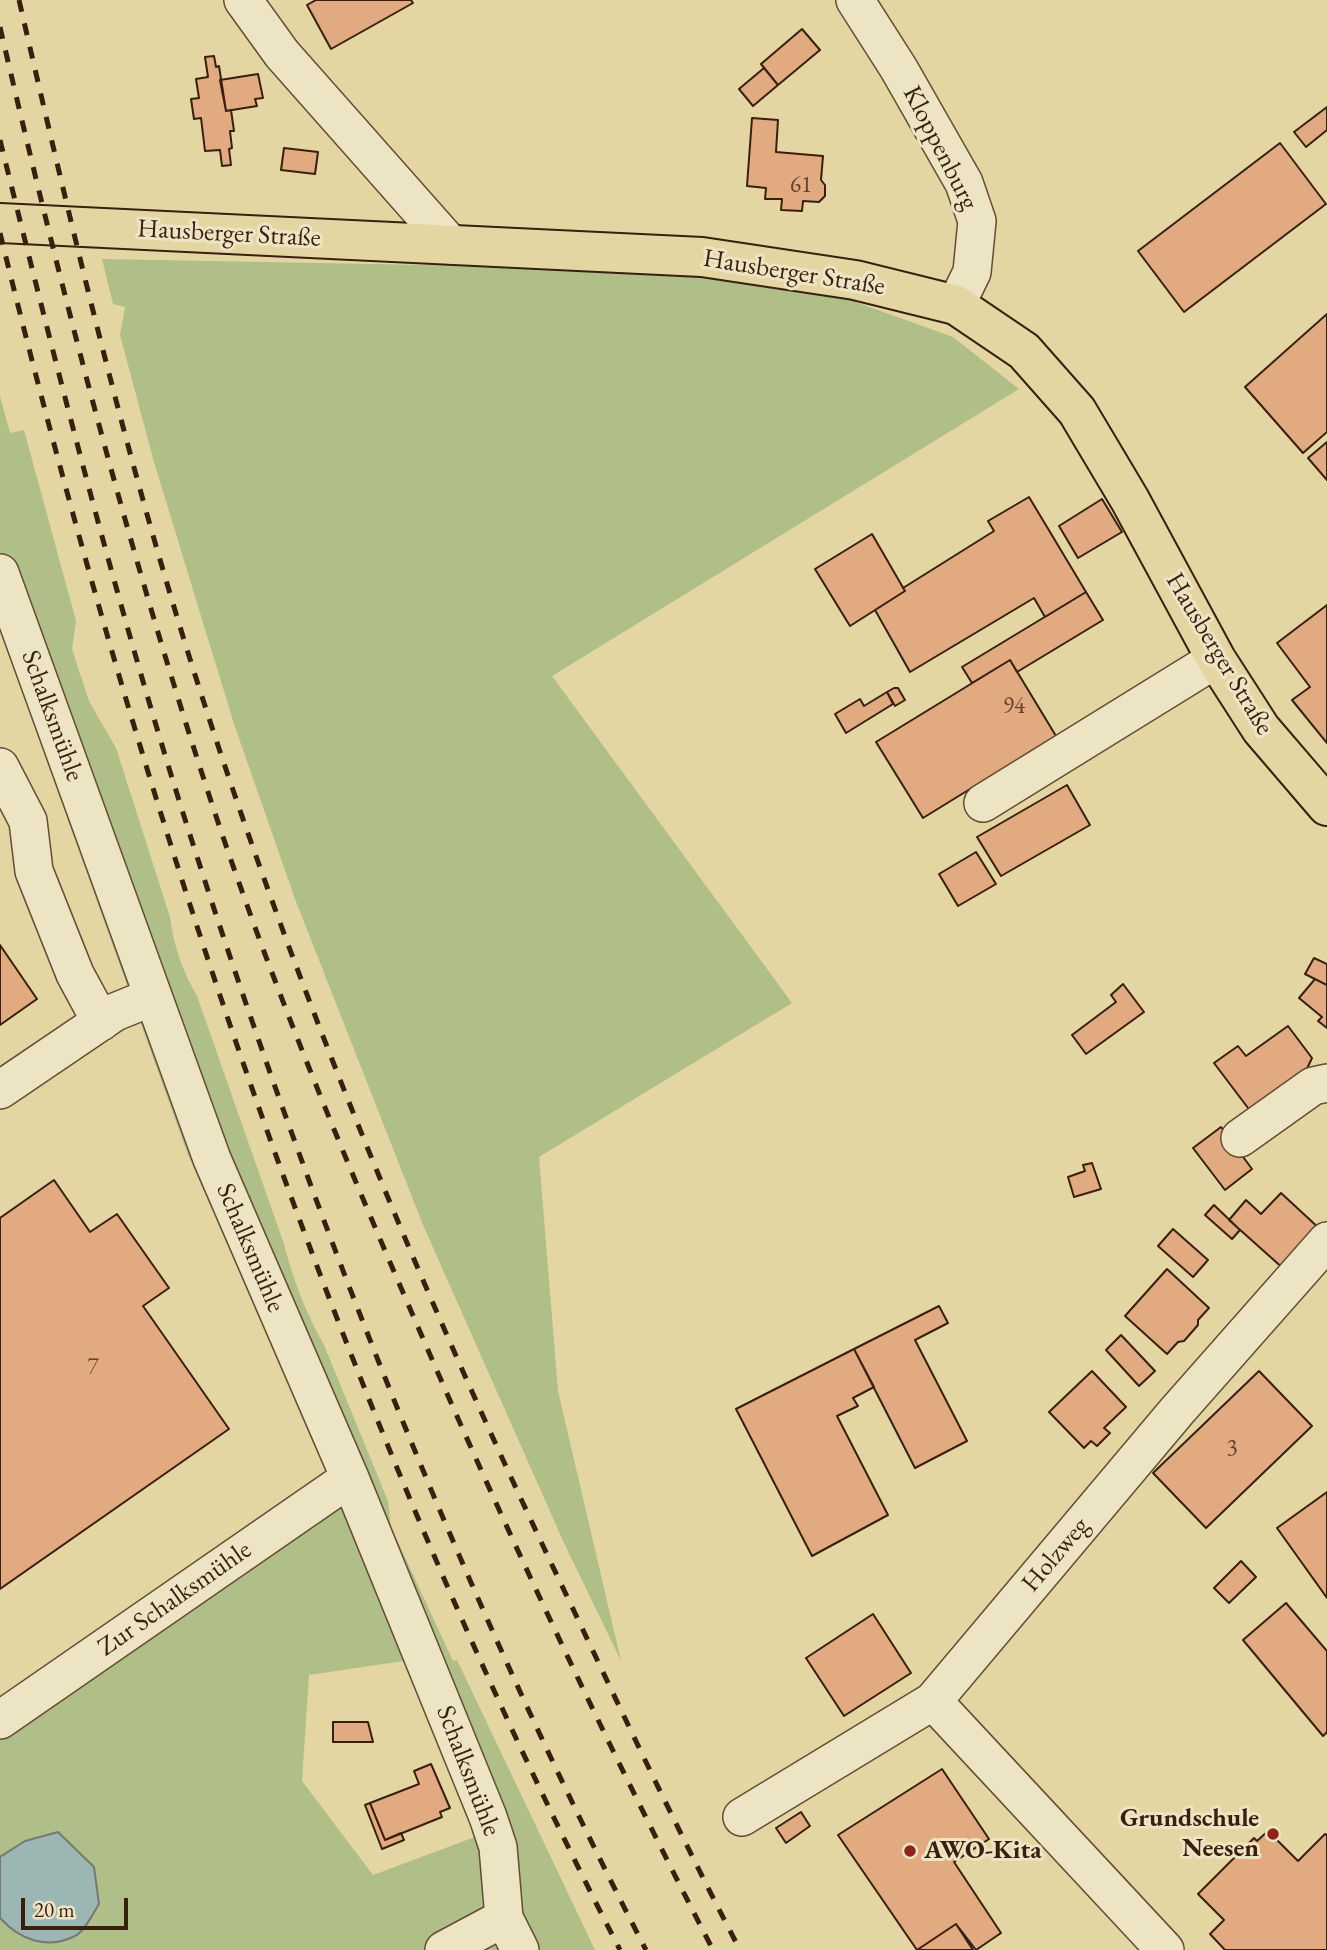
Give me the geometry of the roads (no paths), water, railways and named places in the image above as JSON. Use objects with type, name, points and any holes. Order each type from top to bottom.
[{"type":"main road","name":"Hausberger Straße","points":[[0,223],[702,257],[855,280],[956,305],[1024,351],[1077,411],[1130,500],[1216,659],[1261,729],[1327,806]]},
{"type":"street","points":[[243,0],[282,54],[451,245]]},
{"type":"street","name":"Kloppenburg","points":[[855,0],[899,69],[964,183],[977,221],[972,272],[956,305]]},
{"type":"street","name":"Schalksmühle","points":[[0,573],[13,649],[152,997],[212,1159],[350,1478],[488,1818],[498,1847],[512,1934]]},
{"type":"street","points":[[983,803],[1216,659]]},
{"type":"street","points":[[0,767],[28,821],[34,871],[39,884],[75,974],[101,1022]]},
{"type":"street","points":[[0,1090],[115,1012],[152,997]]},
{"type":"street","points":[[1240,1138],[1312,1086],[1327,1083]]},
{"type":"street","name":"Holzweg","points":[[742,1817],[933,1702],[1177,1411],[1325,1246]]},
{"type":"street","name":"Zur Schalksmühle","points":[[0,1720],[350,1478]]},
{"type":"street","points":[[933,1702],[1166,1950]]},
{"type":"street","points":[[444,1950],[512,1934]]},
{"type":"water","points":[[58,1832],[94,1867],[99,1904],[79,1934],[65,1940],[44,1942],[25,1937],[0,1918],[0,1857],[25,1841]]},
{"type":"railway","points":[[19,0],[78,248],[142,496],[190,659],[273,902],[365,1142],[466,1378],[635,1739],[740,1950]]},
{"type":"railway","points":[[0,27],[46,221],[122,509],[209,795],[257,932],[336,1134],[455,1412],[562,1644],[713,1950]]},
{"type":"railway","points":[[0,140],[64,394],[157,730],[281,1104],[390,1391],[450,1533],[577,1813],[646,1950]]},
{"type":"railway","points":[[0,233],[57,455],[119,675],[186,894],[260,1110],[339,1325],[426,1536],[519,1745],[620,1950]]},
{"type":"place","name":"Grundschule Neesen","points":[[1273,1834]]},
{"type":"place","name":"AWO-Kita","points":[[910,1851]]}]
